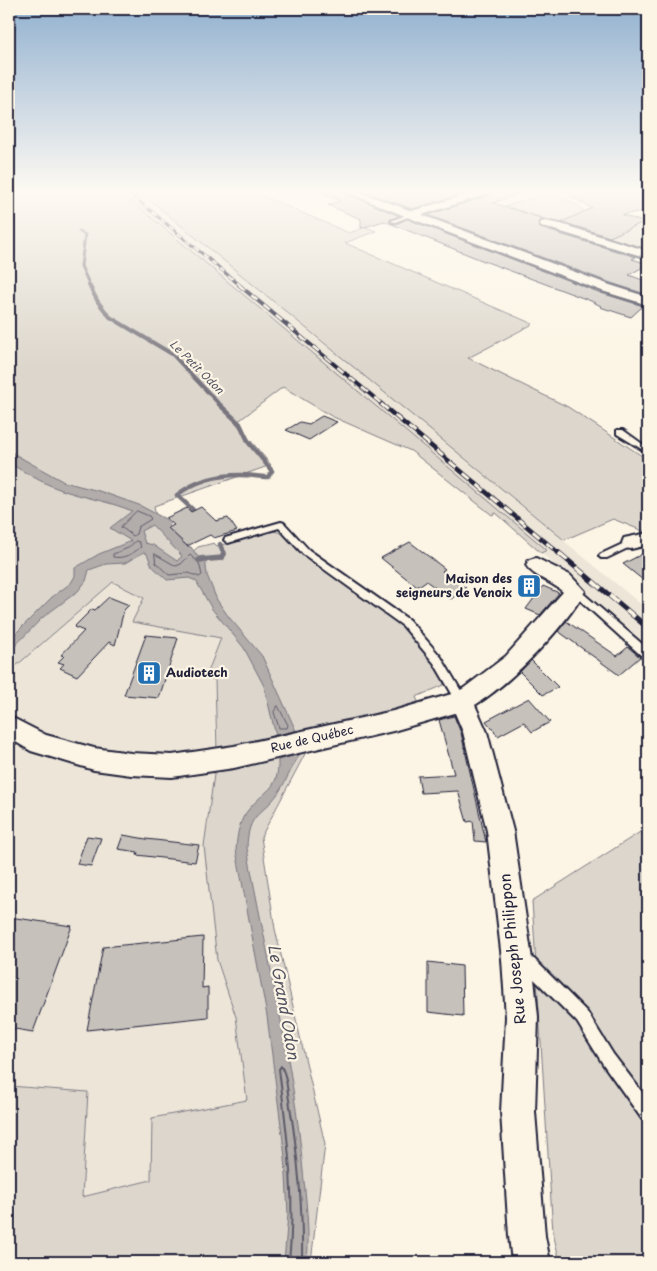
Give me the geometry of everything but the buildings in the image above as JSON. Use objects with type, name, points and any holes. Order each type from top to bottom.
[{"type":"street","points":[[505,250],[606,288],[648,301]]},
{"type":"street","points":[[633,250],[648,255]]},
{"type":"street","points":[[536,565],[563,580],[575,591]]},
{"type":"street","name":"Rue de Québec","points":[[9,726],[40,744],[94,759],[131,764],[172,766],[234,757],[393,721],[462,701],[498,676],[514,662],[575,591]]},
{"type":"street","name":"Rue Joseph Philippon","points":[[462,701],[475,732],[500,831],[516,959],[522,1017],[518,1112],[527,1236],[531,1262]]},
{"type":"lane","points":[[620,432],[648,451]]},
{"type":"lane","points":[[228,540],[282,525],[306,552],[406,623],[418,634],[430,648],[462,701]]},
{"type":"lane","points":[[604,556],[640,541]]},
{"type":"lane","points":[[575,591],[648,655]]},
{"type":"lane","points":[[516,959],[529,964],[582,1017],[608,1059],[648,1113]]},
{"type":"shaded area","points":[[9,250],[191,250],[547,550],[541,553],[496,513],[492,515],[411,451],[331,416],[283,387],[236,423],[271,465],[154,506],[157,522],[190,554],[198,547],[214,543],[217,546],[273,531],[282,533],[303,553],[393,618],[413,635],[440,669],[444,685],[416,697],[420,706],[316,733],[261,837],[275,929],[325,1144],[311,1262],[9,1262],[9,1086],[88,1092],[82,1197],[151,1180],[152,1118],[247,1100],[236,1017],[217,960],[204,846],[217,753],[215,680],[206,677],[221,638],[132,622],[144,598],[113,582],[9,672]]},
{"type":"shaded area","points":[[190,250],[211,250],[648,610],[648,647],[496,513],[492,515],[411,451],[405,431]]},
{"type":"shaded area","points":[[211,250],[362,250],[533,324],[468,358],[568,407],[648,460],[648,530],[643,531],[613,519],[564,540]]},
{"type":"shaded area","points":[[113,582],[144,598],[133,622],[221,637],[206,677],[215,680],[217,960],[236,1017],[247,1100],[152,1118],[151,1180],[82,1197],[88,1092],[9,1086],[9,672]]},
{"type":"shaded area","points":[[648,827],[648,1262],[560,1262],[553,1233],[532,901]]},
{"type":"water","points":[[9,451],[64,482],[99,491],[139,505],[171,522],[168,528],[187,546],[191,547],[198,557],[204,556],[207,575],[217,600],[262,656],[296,731],[276,736],[264,686],[244,648],[212,609],[196,581],[189,578],[167,580],[152,566],[147,554],[144,552],[125,563],[106,564],[89,570],[86,581],[78,591],[42,618],[9,652],[9,640],[52,597],[71,583],[75,576],[75,568],[99,554],[131,541],[110,528],[132,511],[60,489],[9,463]],"holes":[[[152,525],[182,556],[177,561],[153,545],[145,543],[141,531]]]},
{"type":"water","points":[[300,754],[279,792],[253,821],[248,836],[247,848],[293,1090],[306,1205],[307,1262],[284,1262],[288,1214],[285,1157],[267,1016],[236,850],[238,833],[243,818],[255,802],[270,789],[276,778],[278,760]]},
{"type":"waterway","name":"Le Petit Odon","points":[[83,250],[81,266],[90,286]]},
{"type":"waterway","name":"Le Petit Odon","points":[[89,285],[98,302],[110,317],[172,354],[220,405]]},
{"type":"waterway","name":"Le Petit Odon","points":[[193,510],[177,495],[191,486],[223,476],[268,477],[272,471],[249,443],[240,424],[220,405]]},
{"type":"waterway","name":"Le Petit Odon","points":[[220,544],[224,554]]},
{"type":"waterway","name":"Le Petit Odon","points":[[199,560],[222,558],[224,554]]},
{"type":"railway","points":[[198,250],[241,286]]},
{"type":"railway","points":[[239,285],[383,405]]},
{"type":"railway","points":[[381,404],[561,555]]},
{"type":"railway","points":[[559,553],[648,628]]},
{"type":"place","name":"Maison des seigneurs de Venoix","points":[[529,586]]},
{"type":"place","name":"Audiotech","points":[[149,673]]},
{"type":"water label","name":"Le Grand Odon","points":[[284,1002]]}]
